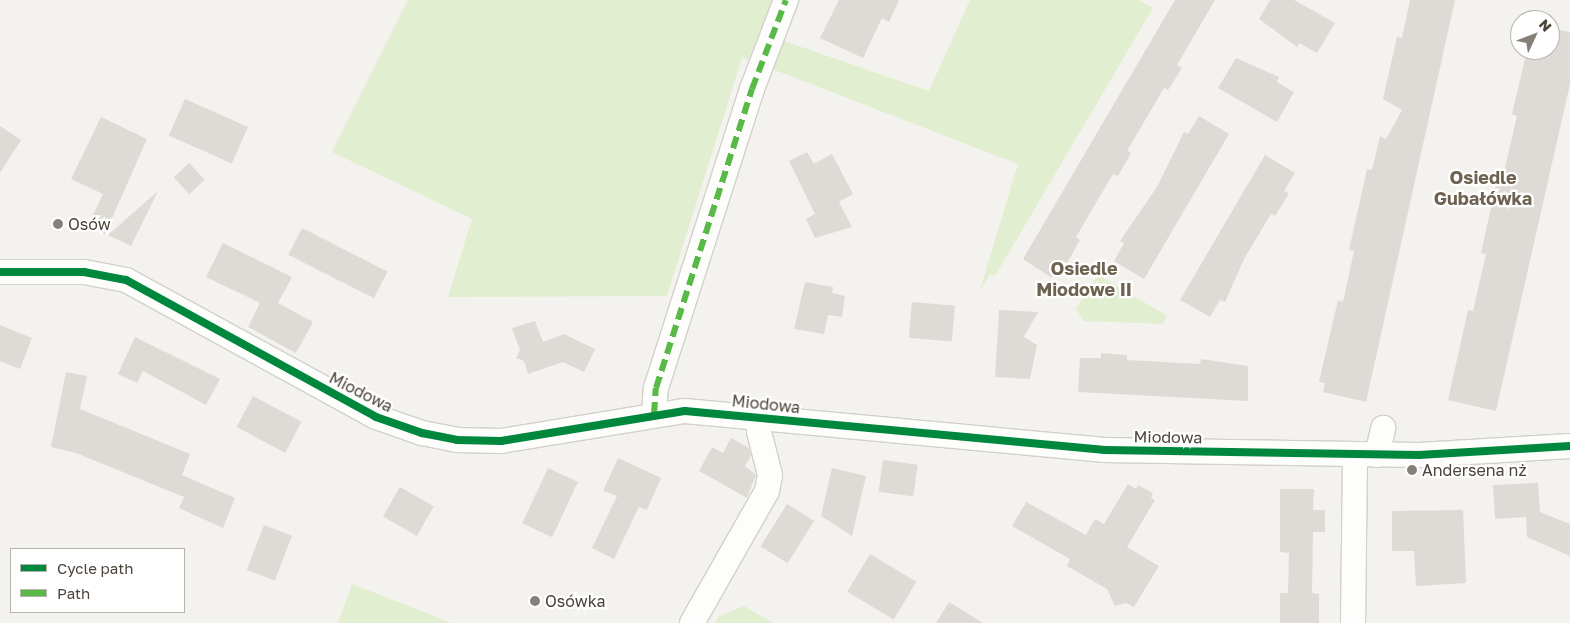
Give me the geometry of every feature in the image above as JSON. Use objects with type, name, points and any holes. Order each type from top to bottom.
[{"type":"street","points":[[654,414],[656,388],[743,117],[786,0]]},
{"type":"street","name":"Miodowa","points":[[0,272],[84,272],[126,280],[352,405],[422,433],[500,441],[654,414],[685,411],[1105,450],[1483,454],[1570,446]]},
{"type":"street","points":[[692,623],[767,491],[770,475],[759,432],[761,417]]},
{"type":"street","points":[[1353,623],[1366,454],[1383,428]]},
{"type":"green space","points":[[408,0],[774,0],[748,60],[742,58],[667,296],[448,297],[472,219],[332,152]]},
{"type":"green space","points":[[970,0],[1139,0],[1153,8],[995,276],[990,274],[980,290],[1018,164],[772,69],[784,41],[929,91]]},
{"type":"green space","points":[[1098,275],[1167,316],[1163,324],[1084,321],[1076,309]]},
{"type":"green space","points":[[352,584],[429,614],[450,623],[338,623]]},
{"type":"green space","points":[[744,606],[773,623],[715,623],[718,617]]},
{"type":"building","points":[[839,0],[899,0],[889,22],[882,18],[863,58],[820,38]]},
{"type":"building","points":[[1175,0],[1215,0],[1177,65],[1182,68],[1168,90],[1164,88],[1127,151],[1131,153],[1118,176],[1113,174],[1076,237],[1080,240],[1067,263],[1062,260],[1052,278],[1023,259]]},
{"type":"building","points":[[1270,0],[1294,0],[1335,23],[1317,53],[1299,43],[1297,47],[1259,19]]},
{"type":"building","points":[[1410,0],[1455,0],[1366,402],[1323,392],[1325,383],[1319,382],[1338,300],[1343,302],[1354,251],[1349,250],[1367,169],[1372,170],[1380,136],[1386,139],[1402,110],[1383,99],[1397,37],[1402,38]]},
{"type":"building","points":[[1560,30],[1570,32],[1570,84],[1496,411],[1448,400],[1468,310],[1473,311],[1486,254],[1481,253],[1499,171],[1504,172],[1517,116],[1512,114],[1525,60],[1560,60]]},
{"type":"building","points":[[1236,58],[1279,77],[1277,82],[1294,92],[1277,122],[1218,88]]},
{"type":"building","points":[[185,99],[248,127],[232,164],[169,136]]},
{"type":"building","points":[[1199,116],[1229,134],[1144,279],[1114,261],[1124,243],[1120,241],[1157,187],[1184,132],[1188,134]]},
{"type":"building","points":[[101,117],[147,139],[105,234],[88,225],[103,194],[71,179]]},
{"type":"building","points":[[0,126],[21,140],[0,173]]},
{"type":"building","points":[[807,152],[814,164],[832,154],[853,194],[839,202],[852,227],[815,238],[806,219],[815,214],[789,161]]},
{"type":"building","points":[[1265,155],[1295,173],[1284,191],[1289,193],[1275,216],[1271,214],[1244,259],[1225,302],[1220,300],[1210,317],[1180,300]]},
{"type":"building","points":[[189,163],[205,180],[189,194],[174,177]]},
{"type":"building","points":[[158,191],[131,246],[108,235]]},
{"type":"building","points":[[302,228],[388,272],[374,298],[288,255]]},
{"type":"building","points":[[223,243],[292,277],[278,303],[313,322],[296,353],[248,327],[260,303],[206,277]]},
{"type":"building","points":[[805,282],[833,287],[832,293],[845,296],[842,317],[828,315],[824,334],[794,329]]},
{"type":"building","points":[[912,302],[955,306],[952,342],[909,338]]},
{"type":"building","points":[[999,310],[1038,312],[1024,337],[1037,345],[1030,379],[995,377]]},
{"type":"building","points":[[535,321],[543,342],[564,334],[595,349],[584,372],[563,362],[528,374],[524,361],[516,358],[520,350],[512,328]]},
{"type":"building","points":[[0,325],[32,338],[20,369],[0,361]]},
{"type":"building","points":[[135,337],[220,379],[206,405],[143,371],[137,383],[118,374]]},
{"type":"building","points":[[1101,353],[1127,355],[1127,360],[1200,364],[1201,359],[1248,366],[1248,401],[1078,392],[1080,358],[1101,358]]},
{"type":"building","points":[[66,372],[87,376],[80,409],[190,454],[182,475],[235,498],[223,528],[179,508],[184,497],[76,453],[51,447]]},
{"type":"building","points":[[253,396],[302,422],[285,453],[237,427]]},
{"type":"building","points":[[731,438],[749,448],[751,456],[745,466],[756,475],[747,498],[699,471],[712,447],[723,453]]},
{"type":"building","points":[[618,458],[661,478],[647,510],[639,507],[614,559],[592,548],[617,496],[603,491]]},
{"type":"building","points":[[883,460],[918,465],[913,497],[879,492]]},
{"type":"building","points":[[548,468],[578,482],[552,537],[522,523]]},
{"type":"building","points":[[832,468],[866,476],[852,536],[821,516]]},
{"type":"building","points":[[1538,483],[1540,512],[1570,524],[1570,556],[1527,537],[1526,517],[1495,519],[1493,485]]},
{"type":"building","points":[[1128,484],[1136,489],[1138,485],[1153,493],[1151,498],[1155,500],[1127,547],[1159,566],[1134,607],[1126,603],[1115,606],[1107,589],[1067,566],[1070,559],[1012,526],[1026,502],[1086,535],[1095,519],[1104,524]]},
{"type":"building","points":[[400,487],[434,506],[417,536],[383,516]]},
{"type":"building","points":[[1280,489],[1314,489],[1313,510],[1325,510],[1325,532],[1313,532],[1312,593],[1319,594],[1319,623],[1280,623],[1280,593],[1288,593],[1289,553],[1280,552]]},
{"type":"building","points":[[787,504],[814,521],[788,563],[761,546]]},
{"type":"building","points":[[1463,510],[1466,583],[1416,586],[1414,551],[1392,551],[1392,511]]},
{"type":"building","points":[[264,525],[292,536],[275,581],[247,570]]},
{"type":"building","points":[[870,554],[916,582],[894,620],[847,592]]},
{"type":"building","points":[[949,602],[983,623],[936,623]]},
{"type":"marked path","points":[[654,414],[656,388],[752,89],[786,0]]},
{"type":"cycle path","points":[[0,272],[84,272],[126,280],[376,417],[422,433],[457,440],[501,441],[685,411],[1105,450],[1419,455],[1570,446]]},
{"type":"place","name":"Osów","points":[[58,224]]},
{"type":"place","name":"Andersena nż","points":[[1412,470]]},
{"type":"place","name":"Osówka","points":[[535,601]]},
{"type":"district","name":"Osiedle Gubałówka","points":[[1483,188]]},
{"type":"district","name":"Osiedle Miodowe II","points":[[1084,279]]}]
